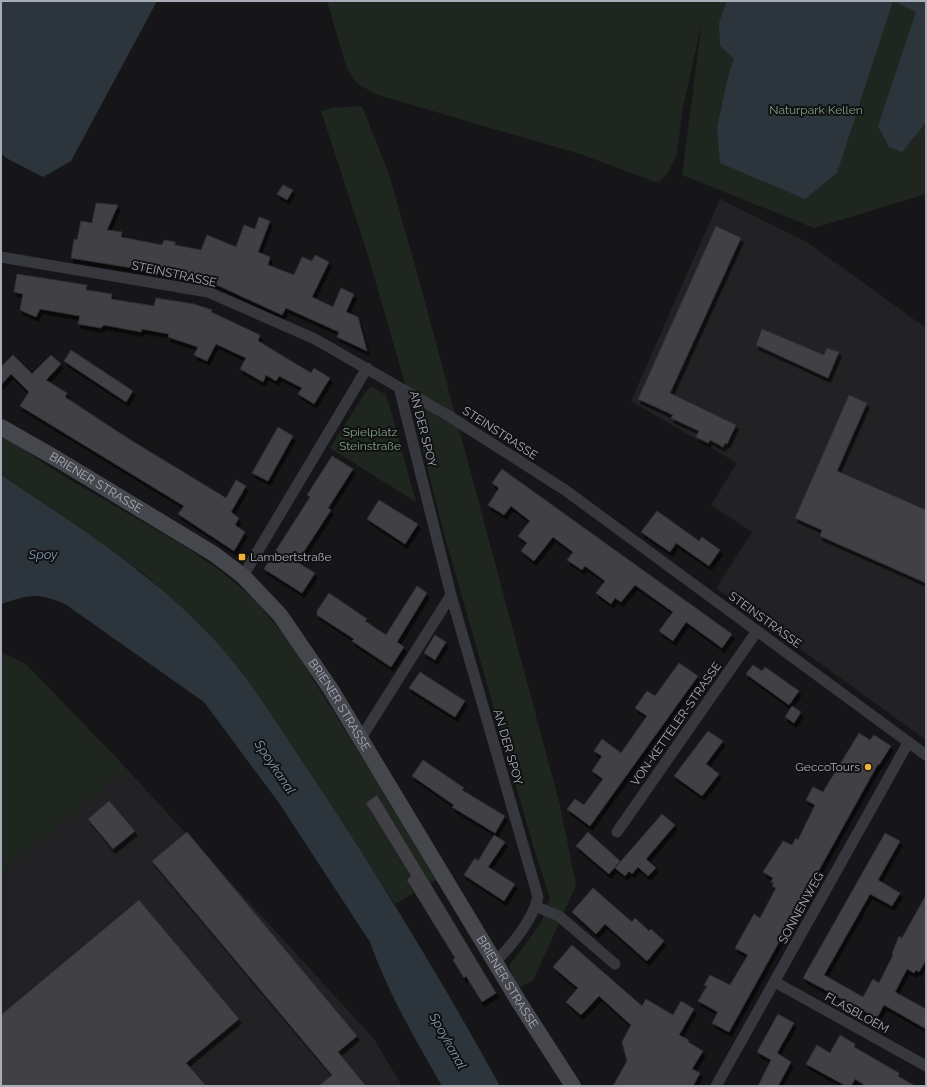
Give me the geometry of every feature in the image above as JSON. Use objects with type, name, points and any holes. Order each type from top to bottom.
[{"type":"street","name":"STEINSTRASSE","points":[[1,257],[208,292],[315,339],[450,416],[565,490],[926,755]]},
{"type":"street","points":[[242,576],[367,368]]},
{"type":"street","name":"AN DER SPOY","points":[[399,387],[450,595],[538,897],[535,906]]},
{"type":"street","name":"BRIENER STRASSE","points":[[1,427],[214,554],[242,576],[284,621],[309,656],[361,738],[495,962],[572,1086]]},
{"type":"street","points":[[361,738],[450,595]]},
{"type":"street","name":"VON-KETTELER-STRASSE","points":[[617,832],[758,631]]},
{"type":"street","name":"SONNENWEG","points":[[716,1086],[908,743]]},
{"type":"street","points":[[495,962],[509,948],[535,906],[559,916],[615,964]]},
{"type":"street","name":"FLASBLOEM","points":[[775,982],[926,1066]]},
{"type":"shaded area","points":[[720,199],[807,242],[926,328],[926,740],[716,588],[752,532],[711,505],[737,463],[631,401]]},
{"type":"shaded area","points":[[127,769],[374,1039],[402,1086],[1,1086],[1,873]]},
{"type":"green space","name":"Naturpark Kellen","points":[[327,1],[926,1],[926,194],[814,228],[682,175],[702,21],[682,113],[677,154],[668,173],[658,183],[583,155],[378,95],[356,83],[346,66]]},
{"type":"green space","points":[[362,106],[389,174],[418,276],[560,805],[576,885],[533,981],[518,988],[509,966],[541,923],[550,898],[535,852],[443,530],[411,404],[366,249],[321,111],[332,108]]},
{"type":"green space","name":"Spielplatz Steinstraße","points":[[371,387],[385,394],[389,404],[416,502],[330,448],[365,393]]},
{"type":"green space","points":[[1,434],[60,474],[179,543],[218,569],[253,598],[287,638],[399,816],[436,880],[395,904],[282,731],[235,666],[203,628],[143,573],[1,475]]},
{"type":"green space","points":[[1,652],[26,664],[127,769],[1,873]]},
{"type":"water","points":[[1,1],[157,1],[71,161],[43,177],[6,158],[1,153]]},
{"type":"water","points":[[727,1],[893,1],[837,173],[805,199],[720,163],[717,128],[728,77],[734,59],[720,46],[719,23]]},
{"type":"water","points":[[894,1],[926,1],[926,122],[902,152],[889,147],[878,126],[916,12]]},
{"type":"water","name":"Spoy","points":[[1,475],[106,546],[156,585],[203,628],[233,661],[273,717],[360,850],[432,967],[500,1086],[442,1086],[394,998],[370,942],[279,803],[204,702],[65,604],[40,596],[33,596],[1,604]]},
{"type":"building","points":[[283,185],[293,190],[287,200],[277,194]]},
{"type":"building","points":[[96,203],[118,205],[107,230],[122,232],[121,237],[162,245],[164,240],[175,242],[175,245],[201,250],[207,235],[236,247],[244,225],[255,229],[259,217],[270,221],[258,252],[270,257],[268,265],[294,275],[302,257],[312,261],[315,255],[329,262],[312,297],[333,307],[341,288],[354,294],[346,312],[358,317],[367,351],[337,337],[339,332],[286,308],[282,315],[206,280],[71,258],[74,239],[77,240],[81,221],[92,223]]},
{"type":"building","points":[[716,226],[741,238],[670,393],[736,425],[727,444],[725,443],[723,447],[710,440],[708,443],[696,437],[699,431],[671,418],[673,415],[638,399]]},
{"type":"building","points":[[17,274],[87,285],[86,290],[112,294],[111,299],[154,306],[156,298],[194,304],[212,310],[211,312],[260,335],[258,341],[311,373],[314,368],[330,378],[314,404],[298,394],[302,388],[279,376],[276,381],[266,375],[263,382],[240,369],[246,358],[216,344],[207,361],[194,355],[198,347],[168,337],[169,334],[142,329],[141,332],[104,325],[101,328],[78,324],[80,316],[40,309],[36,317],[20,310],[23,294],[14,292]]},
{"type":"building","points":[[762,329],[824,355],[827,348],[839,352],[828,378],[756,345]]},
{"type":"building","points":[[71,350],[133,391],[126,402],[64,361]]},
{"type":"building","points":[[13,355],[32,374],[51,355],[61,364],[46,380],[67,393],[65,397],[129,439],[226,498],[236,480],[246,486],[231,512],[239,518],[235,525],[245,532],[234,551],[178,514],[184,506],[20,406],[29,392],[11,374],[1,385],[1,367]]},
{"type":"building","points":[[849,395],[867,403],[837,471],[926,510],[926,583],[820,536],[822,530],[795,518]]},
{"type":"building","points":[[278,427],[293,436],[268,481],[252,473]]},
{"type":"building","points":[[332,456],[353,469],[328,508],[331,510],[297,562],[315,573],[302,593],[264,569],[310,497],[307,495]]},
{"type":"building","points":[[502,469],[732,634],[722,648],[686,622],[673,641],[659,631],[673,612],[635,585],[621,602],[615,598],[611,604],[596,593],[605,581],[585,566],[582,570],[567,560],[573,552],[553,537],[534,561],[521,551],[527,543],[518,536],[530,521],[511,506],[504,515],[488,505],[499,488],[492,483]]},
{"type":"building","points":[[379,500],[418,524],[405,544],[367,519]]},
{"type":"building","points":[[657,511],[699,541],[702,537],[720,550],[709,566],[676,543],[670,552],[641,532]]},
{"type":"building","points":[[417,586],[427,593],[397,642],[404,647],[391,667],[352,641],[354,639],[317,615],[317,611],[329,593],[367,619],[365,621],[386,635]]},
{"type":"building","points":[[435,635],[446,642],[435,660],[424,653]]},
{"type":"building","points":[[679,663],[698,676],[590,826],[567,809],[575,799],[584,805],[603,779],[592,771],[602,756],[594,751],[602,739],[621,753],[647,716],[635,708],[647,691],[655,696]]},
{"type":"building","points":[[753,665],[762,671],[765,667],[799,691],[789,705],[746,674]]},
{"type":"building","points":[[420,672],[465,701],[455,717],[409,688]]},
{"type":"building","points":[[792,706],[801,712],[794,723],[785,717]]},
{"type":"building","points":[[708,731],[723,741],[706,764],[719,774],[702,796],[674,776]]},
{"type":"building","points":[[859,733],[870,740],[874,735],[891,746],[879,765],[878,764],[729,1032],[712,1023],[718,1012],[698,1001],[707,986],[704,985],[710,975],[730,985],[748,955],[735,948],[754,914],[760,918],[776,888],[772,886],[774,883],[771,882],[773,878],[763,872],[783,841],[792,845],[796,838],[798,840],[815,805],[806,800],[813,787],[823,792]]},
{"type":"building","points":[[423,760],[464,788],[462,790],[505,816],[495,833],[452,807],[454,805],[412,776]]},
{"type":"building","points":[[377,795],[496,993],[482,1002],[466,976],[464,978],[453,960],[455,958],[407,880],[411,876],[366,803]]},
{"type":"building","points":[[109,801],[135,831],[113,849],[88,819]]},
{"type":"building","points":[[662,814],[675,825],[646,859],[656,868],[648,876],[638,867],[632,874],[629,871],[625,876],[615,868]]},
{"type":"building","points":[[187,832],[357,1036],[338,1052],[366,1086],[319,1086],[332,1075],[152,861]]},
{"type":"building","points":[[588,832],[620,861],[609,874],[576,846]]},
{"type":"building","points":[[885,833],[900,841],[878,880],[900,893],[892,906],[870,894],[824,975],[863,997],[873,979],[879,983],[893,955],[892,954],[899,936],[902,938],[926,895],[926,960],[919,972],[916,970],[914,973],[907,969],[895,992],[926,1009],[926,1029],[884,1005],[877,1018],[803,978]]},
{"type":"building","points":[[494,835],[505,842],[488,867],[515,884],[504,901],[464,875],[475,858],[478,861]]},
{"type":"building","points":[[593,888],[632,922],[635,918],[649,931],[651,929],[664,941],[647,961],[605,924],[596,934],[572,912]]},
{"type":"building","points":[[139,900],[239,1019],[186,1063],[206,1086],[1,1086],[1,1015]]},
{"type":"building","points":[[572,945],[642,1006],[646,999],[673,1015],[681,1001],[694,1009],[679,1035],[689,1040],[688,1042],[703,1051],[692,1069],[700,1073],[693,1086],[613,1086],[627,1061],[622,1042],[631,1025],[599,996],[581,1015],[566,1002],[578,988],[553,967]]},
{"type":"building","points":[[778,1014],[794,1023],[777,1053],[791,1062],[778,1086],[758,1086],[771,1060],[757,1052]]},
{"type":"building","points":[[840,1035],[855,1044],[854,1047],[899,1073],[898,1076],[915,1086],[866,1086],[855,1079],[851,1086],[846,1086],[806,1064],[817,1045],[830,1053]]},
{"type":"place","name":"Lambertstraße","points":[[242,557]]},
{"type":"place","name":"GeccoTours","points":[[868,767]]},
{"type":"water label","name":"Spoykanal","points":[[275,767]]},
{"type":"water label","name":"Spoykanal","points":[[448,1041]]}]
